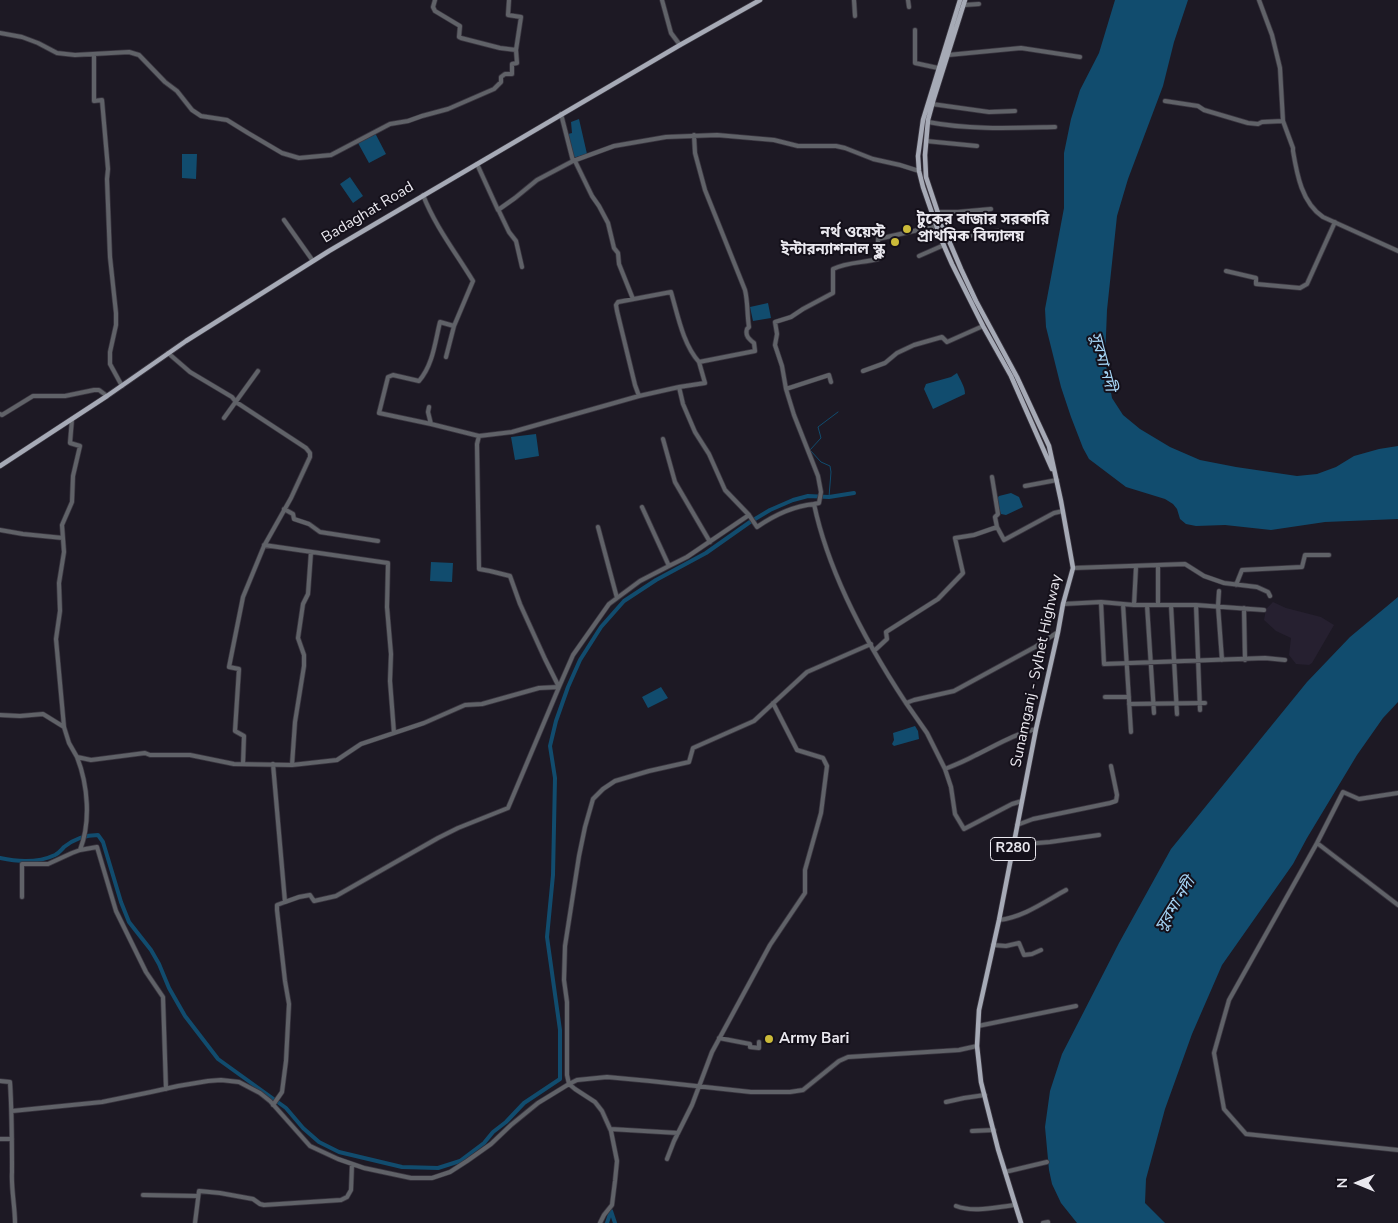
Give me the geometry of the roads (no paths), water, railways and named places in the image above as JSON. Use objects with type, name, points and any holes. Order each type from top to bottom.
[{"type":"main road","name":"Badaghat Road","points":[[0,466],[122,386],[168,353],[313,261],[560,114],[760,0]]},
{"type":"main road","points":[[960,0],[923,120],[918,156],[919,171],[936,226],[952,264],[1011,376],[1057,480]]},
{"type":"main road","name":"Sunamganj - Sylhet Highway","points":[[964,3],[928,122],[926,177],[948,239],[976,301],[1017,377],[1049,446],[1073,568],[1063,604],[1036,729],[999,920],[979,1010],[978,1046],[982,1082],[1021,1223]]},
{"type":"street","points":[[435,0],[433,7],[435,11],[460,26],[461,38],[516,50]]},
{"type":"street","points":[[0,33],[22,37],[57,53],[94,55],[129,52],[139,55],[164,82],[177,91],[192,110],[201,116],[227,120],[282,153],[300,158],[331,155],[390,124],[408,121],[448,109],[494,89],[501,82],[501,77],[505,74],[512,74],[512,64],[517,63],[516,50],[521,16],[508,15],[509,0]]},
{"type":"street","points":[[662,0],[671,33],[680,44]]},
{"type":"street","points":[[854,0],[855,16]]},
{"type":"street","points":[[908,0],[909,7]]},
{"type":"street","points":[[1259,0],[1272,35],[1280,68],[1283,122],[1293,148],[1296,170],[1310,204],[1316,212],[1398,251]]},
{"type":"street","points":[[964,3],[979,4]]},
{"type":"street","points":[[915,30],[915,63],[938,68]]},
{"type":"street","points":[[948,55],[1021,48],[1080,58]]},
{"type":"street","points":[[94,55],[94,101],[102,100],[108,169],[110,257],[116,313],[110,364],[122,386]]},
{"type":"street","points":[[1165,101],[1198,106],[1204,110],[1248,123],[1283,122]]},
{"type":"street","points":[[932,104],[989,112],[1015,111]]},
{"type":"street","points":[[560,114],[574,161],[608,224],[614,248],[618,253],[619,264],[633,299]]},
{"type":"street","points":[[928,122],[971,128],[1055,127]]},
{"type":"street","points":[[694,135],[695,153],[705,190],[745,290],[747,300],[746,314],[749,327],[746,332],[749,339],[754,343],[756,350],[699,362]]},
{"type":"street","points":[[498,209],[537,180],[574,161],[614,146],[666,137],[717,135],[761,138],[798,146],[836,146],[873,159],[919,171]]},
{"type":"street","points":[[926,141],[977,146]]},
{"type":"street","points":[[477,164],[509,232],[516,241],[522,267]]},
{"type":"street","points":[[423,195],[440,230],[473,281],[454,326],[446,357]]},
{"type":"street","points":[[938,212],[991,209]]},
{"type":"street","points":[[284,220],[313,261]]},
{"type":"street","points":[[1226,271],[1256,278],[1256,284],[1300,288],[1307,284],[1335,222]]},
{"type":"street","points":[[936,226],[878,239],[878,259],[847,264],[833,269],[833,294],[790,317],[776,322],[777,334],[775,345],[794,414],[818,476],[821,492],[817,504],[818,523],[828,555],[850,604],[884,670],[927,733],[945,769],[951,787],[956,814],[964,829],[1012,804],[1022,801]]},
{"type":"street","points":[[948,239],[998,231]]},
{"type":"street","points":[[919,256],[944,245]]},
{"type":"street","points":[[454,326],[440,322],[431,361],[419,381],[393,375],[388,377],[379,412],[479,436],[512,432],[639,396],[705,382],[699,362],[691,352],[685,339],[671,292],[618,302],[616,305],[639,396]]},
{"type":"street","points":[[863,371],[885,363],[897,353],[914,345],[942,336],[947,342],[983,326]]},
{"type":"street","points":[[168,353],[190,372],[232,397],[236,402],[306,448],[310,453],[284,510],[264,545],[243,597],[229,667],[239,669],[235,731],[244,736],[242,764]]},
{"type":"street","points":[[224,418],[258,371]]},
{"type":"street","points":[[786,389],[829,376],[831,382]]},
{"type":"street","points":[[679,387],[683,404],[695,432],[709,454],[725,490],[749,516],[756,527],[798,507],[817,504]]},
{"type":"street","points":[[0,414],[2,415],[33,396],[65,396],[94,390],[99,390],[106,396]]},
{"type":"street","points":[[429,407],[428,412],[431,424]]},
{"type":"street","points":[[72,419],[70,443],[80,446],[73,476],[72,502],[62,525],[64,552],[59,583],[60,610],[56,639],[64,727],[69,743],[77,757],[87,791],[86,832],[80,850]]},
{"type":"street","points":[[479,436],[477,444],[479,569],[510,576],[530,627],[559,687]]},
{"type":"street","points":[[663,439],[675,482],[710,542]]},
{"type":"street","points":[[992,478],[998,514],[995,517],[996,527],[1004,540],[1054,513],[1063,511]]},
{"type":"street","points":[[1025,486],[1057,480]]},
{"type":"street","points":[[642,507],[669,566]]},
{"type":"street","points":[[284,510],[293,514],[294,519],[309,524],[320,532],[378,541]]},
{"type":"street","points":[[273,1105],[282,1092],[286,1061],[289,1004],[277,905],[310,895],[314,901],[336,896],[438,838],[508,808],[573,655],[604,610],[609,604],[640,581],[687,558],[749,516]]},
{"type":"street","points":[[598,527],[617,598]]},
{"type":"street","points":[[874,651],[887,639],[886,632],[938,599],[963,573],[955,538],[974,535],[996,527]]},
{"type":"street","points":[[0,530],[63,538]]},
{"type":"street","points":[[264,545],[388,562],[387,607],[394,733]]},
{"type":"street","points":[[292,765],[295,722],[304,666],[304,655],[298,638],[303,604],[308,594],[311,552]]},
{"type":"street","points":[[1236,585],[1242,570],[1302,567],[1305,555],[1329,555]]},
{"type":"street","points":[[1073,568],[1185,564],[1204,576],[1224,583],[1258,587],[1268,592],[1270,596]]},
{"type":"street","points":[[1158,566],[1158,605]]},
{"type":"street","points":[[1134,605],[1136,567]]},
{"type":"street","points":[[1219,591],[1218,606],[1222,660]]},
{"type":"street","points":[[1063,604],[1101,602],[1134,605],[1218,606],[1264,610]]},
{"type":"street","points":[[1101,602],[1104,664],[1266,658],[1285,660]]},
{"type":"street","points":[[1123,604],[1131,732]]},
{"type":"street","points":[[1147,605],[1154,713]]},
{"type":"street","points":[[1172,605],[1177,714]]},
{"type":"street","points":[[1196,605],[1202,703],[1200,710]]},
{"type":"street","points":[[1244,608],[1245,660]]},
{"type":"street","points":[[906,704],[914,700],[954,691],[1035,647],[1058,632]]},
{"type":"street","points":[[600,1223],[612,1205],[617,1161],[610,1129],[602,1111],[595,1102],[569,1084],[567,1075],[567,1002],[564,980],[565,946],[579,856],[593,799],[615,781],[689,762],[693,748],[754,721],[807,672],[871,644]]},
{"type":"street","points":[[77,757],[92,760],[145,753],[150,755],[190,755],[234,764],[292,765],[338,760],[361,744],[424,723],[465,705],[482,704],[539,688],[559,687]]},
{"type":"street","points":[[1105,697],[1129,697]]},
{"type":"street","points":[[667,1159],[692,1105],[698,1086],[719,1038],[770,945],[805,892],[805,870],[821,813],[827,766],[823,758],[797,750],[773,703]]},
{"type":"street","points":[[1129,704],[1202,703]]},
{"type":"street","points":[[0,715],[43,714],[64,727]]},
{"type":"street","points":[[945,769],[1008,739],[1036,729]]},
{"type":"street","points":[[273,764],[285,902]]},
{"type":"street","points":[[1017,825],[1033,819],[1110,804],[1116,801],[1117,795],[1112,766]]},
{"type":"street","points":[[1398,793],[1359,798],[1343,792],[1317,843],[1229,1000],[1214,1053],[1224,1110],[1246,1134],[1398,1150]]},
{"type":"street","points":[[1013,845],[1099,835]]},
{"type":"street","points":[[1317,843],[1398,905]]},
{"type":"street","points":[[22,897],[22,864],[48,864],[80,850],[97,847],[116,911],[146,972],[163,997],[166,1089]]},
{"type":"street","points":[[999,920],[1030,911],[1066,890]]},
{"type":"street","points":[[993,945],[1019,944],[1024,955],[1041,950]]},
{"type":"street","points":[[978,1026],[1076,1006]]},
{"type":"street","points":[[719,1038],[750,1044],[750,1047],[759,1048],[759,1042]]},
{"type":"street","points":[[12,1112],[102,1102],[208,1081],[239,1082],[260,1093],[310,1146],[338,1159],[372,1170],[411,1178],[432,1178],[450,1172],[491,1144],[538,1103],[577,1080],[607,1077],[751,1092],[790,1092],[803,1090],[839,1061],[848,1057],[959,1050],[978,1046]]},
{"type":"street","points":[[0,1081],[10,1082],[15,1223]]},
{"type":"street","points":[[946,1102],[985,1095]]},
{"type":"street","points":[[610,1129],[678,1133]]},
{"type":"street","points":[[972,1131],[994,1130]]},
{"type":"street","points":[[0,1139],[12,1139]]},
{"type":"street","points":[[1006,1172],[1047,1162]]},
{"type":"street","points":[[196,1223],[199,1191],[253,1199],[260,1204],[270,1205],[347,1198],[351,1190],[352,1164]]},
{"type":"street","points":[[143,1195],[198,1196]]},
{"type":"street","points":[[956,1206],[963,1209],[980,1209],[1015,1204]]},
{"type":"street","points":[[1042,1223],[1048,1222]]},
{"type":"water","name":"সুরমা নদী","points":[[1115,0],[1188,0],[1174,42],[1163,86],[1128,179],[1117,216],[1107,310],[1105,360],[1112,398],[1123,415],[1140,429],[1170,447],[1200,460],[1236,467],[1297,476],[1317,474],[1336,467],[1354,456],[1398,446],[1398,519],[1325,522],[1271,530],[1225,525],[1196,526],[1186,524],[1180,519],[1177,509],[1173,504],[1165,499],[1126,487],[1089,459],[1083,448],[1061,387],[1046,327],[1045,309],[1064,208],[1064,153],[1071,119],[1080,90],[1099,53]]},
{"type":"water","points":[[579,119],[587,154],[573,158],[568,134],[572,133],[571,122]]},
{"type":"water","points":[[375,133],[386,154],[369,163],[358,143]]},
{"type":"water","points":[[182,154],[197,154],[196,179],[182,178]]},
{"type":"water","points":[[350,177],[363,196],[353,203],[340,184]]},
{"type":"water","points":[[768,303],[771,318],[753,321],[750,307]]},
{"type":"water","points":[[957,373],[965,394],[933,409],[924,389],[926,384],[951,377]]},
{"type":"water","points":[[536,434],[539,456],[515,460],[511,437]]},
{"type":"water","points":[[1011,493],[1019,497],[1023,507],[1006,515],[1001,514],[996,500],[999,496]]},
{"type":"water","points":[[431,562],[453,563],[452,582],[430,581]]},
{"type":"water","name":"সুরমা নদী","points":[[1398,597],[1398,702],[1383,718],[1357,755],[1293,864],[1222,965],[1192,1034],[1165,1109],[1146,1179],[1145,1203],[1165,1223],[1077,1223],[1061,1203],[1052,1184],[1045,1127],[1050,1091],[1062,1054],[1119,943],[1171,849],[1307,682],[1350,637]]},
{"type":"water","points":[[661,687],[668,698],[648,708],[642,697]]},
{"type":"water","points":[[915,726],[919,739],[894,746],[892,744],[894,740],[893,733]]},
{"type":"waterway","points":[[829,497],[830,466],[821,462],[810,450],[821,438],[818,427],[838,412]]},
{"type":"waterway","points":[[0,858],[21,861],[35,861],[48,858],[76,840],[98,835],[103,842],[129,922],[151,950],[185,1016],[218,1059],[286,1108],[303,1128],[319,1142],[339,1152],[402,1167],[438,1168],[460,1161],[484,1143],[524,1103],[560,1079],[560,1030],[547,937],[553,875],[555,778],[550,746],[556,721],[580,660],[601,627],[624,601],[656,580],[706,553],[750,522],[770,510],[793,500],[808,496],[829,497],[854,493]]},
{"type":"waterway","points":[[607,1223],[611,1211],[615,1223]]},
{"type":"place","name":"টুকের বাজার সরকারি প্রাথমিক বিদ্যালয়","points":[[907,229]]},
{"type":"place","name":"নর্থ ওয়েস্ট ইন্টারন্যাশনাল স্কুল","points":[[895,242]]},
{"type":"place","name":"Army Bari","points":[[769,1039]]}]
